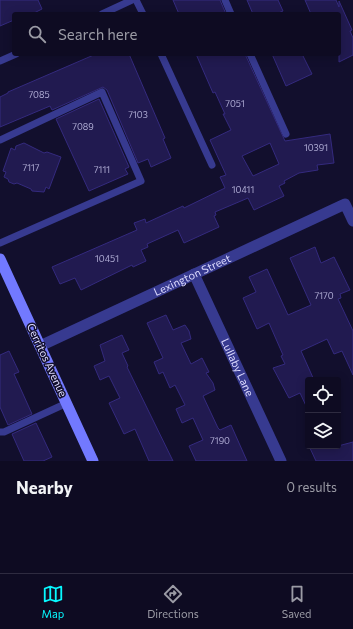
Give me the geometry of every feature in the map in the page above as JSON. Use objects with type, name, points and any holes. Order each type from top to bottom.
[{"type":"main road","name":"Cerritos Avenue","points":[[2,266],[92,461]]},
{"type":"street","name":"Lexington Street","points":[[40,346],[346,204],[353,221]]},
{"type":"street","name":"Lullaby Lane","points":[[194,274],[281,461]]},
{"type":"lane","points":[[106,12],[132,0]]},
{"type":"lane","points":[[136,0],[142,12]]},
{"type":"lane","points":[[225,0],[230,12]]},
{"type":"lane","points":[[0,61],[12,56]]},
{"type":"lane","points":[[162,56],[212,165]]},
{"type":"lane","points":[[251,56],[286,134]]},
{"type":"lane","points":[[0,140],[102,92],[141,181],[0,244]]},
{"type":"lane","points":[[0,432],[4,432],[66,403]]},
{"type":"building","points":[[0,0],[38,0],[42,9],[36,12],[12,12],[12,21],[0,26]]},
{"type":"building","points":[[173,0],[220,0],[225,12],[178,12]]},
{"type":"building","points":[[247,0],[278,0],[283,11],[281,12],[252,12]]},
{"type":"building","points":[[305,0],[336,0],[339,7],[339,1],[352,30],[350,31],[353,38],[353,55],[339,62],[339,56],[341,56],[341,12],[310,12]]},
{"type":"building","points":[[91,56],[130,56],[165,138],[163,139],[171,158],[151,167],[148,159],[138,163],[107,90],[103,87],[52,110],[50,106],[0,127],[0,97],[8,92]]},
{"type":"building","points":[[197,56],[246,56],[285,141],[330,134],[334,163],[317,165],[318,170],[299,173],[284,181],[285,183],[279,186],[284,196],[254,210],[248,198],[215,212],[216,215],[214,216],[219,227],[184,243],[178,230],[147,244],[148,247],[141,250],[146,261],[133,267],[132,265],[81,290],[75,278],[60,284],[52,267],[137,230],[134,223],[145,219],[146,223],[183,206],[184,208],[225,188],[220,177],[226,175],[210,140],[231,130],[215,92],[213,93]],"holes":[[[270,143],[279,164],[253,176],[242,156]]]},
{"type":"building","points":[[273,56],[303,56],[312,74],[286,86]]},
{"type":"building","points":[[99,99],[129,167],[125,169],[128,174],[89,191],[56,119]]},
{"type":"building","points":[[24,143],[44,153],[47,152],[61,157],[49,189],[46,187],[44,192],[32,191],[31,189],[17,183],[14,184],[9,182],[8,179],[4,177],[6,172],[3,171],[11,148],[15,150],[16,146]]},
{"type":"building","points":[[315,247],[321,263],[334,257],[350,290],[340,294],[341,298],[338,299],[353,331],[353,375],[342,351],[334,354],[327,339],[301,351],[313,377],[305,377],[305,404],[300,393],[289,398],[273,368],[285,364],[281,356],[283,355],[269,323],[257,329],[243,298],[256,292],[249,277],[267,269],[288,315],[311,305],[290,258]]},
{"type":"building","points":[[166,315],[173,330],[185,325],[189,331],[191,339],[181,343],[191,364],[202,358],[209,372],[206,373],[213,383],[215,390],[203,396],[218,428],[220,430],[231,425],[247,461],[196,461],[189,446],[203,440],[193,418],[182,423],[176,409],[185,405],[175,385],[170,388],[163,372],[159,374],[154,362],[163,358],[147,323]]},
{"type":"building","points":[[122,335],[129,350],[122,353],[128,366],[127,367],[173,461],[149,461],[135,429],[124,434],[109,403],[120,398],[109,376],[100,380],[94,366],[105,361],[100,345]]},
{"type":"building","points":[[9,351],[19,372],[14,374],[32,414],[8,425],[0,407],[0,355]]},
{"type":"building","points":[[36,423],[52,457],[43,461],[24,461],[12,434]]},
{"type":"building","points":[[353,442],[353,461],[316,461],[310,449],[341,449],[341,445]]}]
